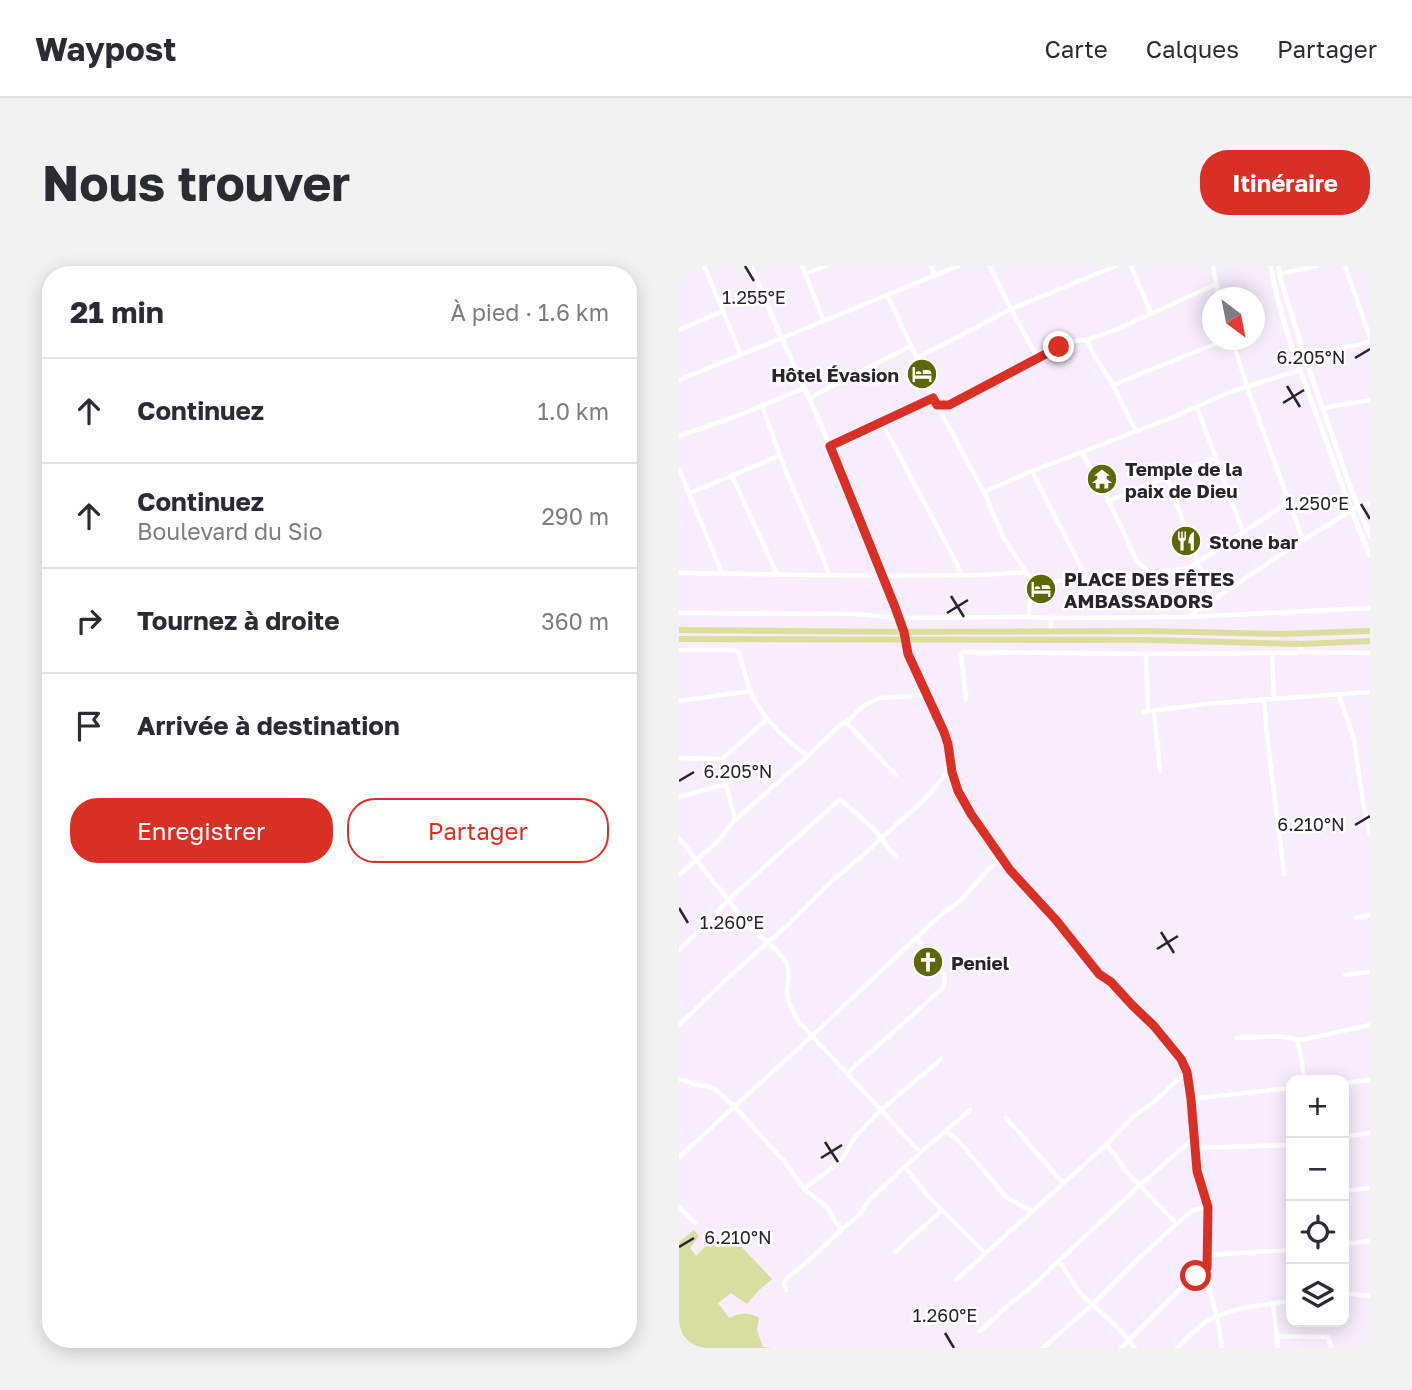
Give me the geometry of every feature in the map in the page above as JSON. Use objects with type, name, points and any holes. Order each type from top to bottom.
[{"type":"main road","points":[[751,266],[830,446],[905,636]]},
{"type":"main road","points":[[1271,266],[1283,320],[1351,511],[1370,555]]},
{"type":"main road","points":[[1278,266],[1305,356],[1357,507],[1369,534],[1361,535]]},
{"type":"main road","points":[[679,630],[1034,640],[1301,644],[1370,641]]},
{"type":"main road","points":[[679,639],[1051,631],[1282,634],[1370,631]]},
{"type":"street","points":[[680,268],[688,266]]},
{"type":"street","points":[[704,266],[741,354]]},
{"type":"street","points":[[802,266],[824,321]]},
{"type":"street","points":[[805,274],[826,266]]},
{"type":"street","points":[[931,266],[935,276]]},
{"type":"street","points":[[679,380],[958,266]]},
{"type":"street","points":[[990,266],[1037,357]]},
{"type":"street","points":[[917,358],[1011,309],[1116,266]]},
{"type":"street","points":[[1131,266],[1151,313]]},
{"type":"street","points":[[1213,266],[1217,287]]},
{"type":"street","points":[[1279,274],[1317,266]]},
{"type":"street","points":[[1345,266],[1370,337]]},
{"type":"street","points":[[937,405],[949,405],[1037,357],[1066,344],[1087,341],[1120,328],[1216,284]]},
{"type":"street","points":[[887,295],[933,398],[984,492],[1003,537],[1032,583],[1029,617]]},
{"type":"street","points":[[679,330],[724,311]]},
{"type":"street","points":[[1087,341],[1136,431]]},
{"type":"street","points":[[1305,356],[1370,342]]},
{"type":"street","points":[[809,398],[911,346]]},
{"type":"street","points":[[1113,385],[1202,349]]},
{"type":"street","points":[[1235,350],[1303,540]]},
{"type":"street","points":[[984,492],[1247,386],[1301,370]]},
{"type":"street","points":[[679,436],[762,407],[805,388]]},
{"type":"street","points":[[830,446],[933,398]]},
{"type":"street","points":[[1323,408],[1370,400]]},
{"type":"street","points":[[762,407],[779,456],[829,575]]},
{"type":"street","points":[[1197,407],[1243,532]]},
{"type":"street","points":[[881,421],[961,574]]},
{"type":"street","points":[[1082,453],[1103,489],[1137,561],[1149,573]]},
{"type":"street","points":[[689,494],[779,456]]},
{"type":"street","points":[[1108,500],[1215,458]]},
{"type":"street","points":[[679,469],[682,484],[689,494],[722,573]]},
{"type":"street","points":[[1032,471],[1087,579]]},
{"type":"street","points":[[732,476],[777,574]]},
{"type":"street","points":[[1167,477],[1213,600]]},
{"type":"street","points":[[1032,583],[1182,570],[1198,563],[1289,502]]},
{"type":"street","points":[[1188,617],[1303,540],[1357,507],[1370,503]]},
{"type":"street","points":[[679,573],[883,576],[1025,572]]},
{"type":"street","points":[[679,613],[1051,618],[1188,617],[1370,608]]},
{"type":"street","points":[[1051,618],[1051,631]]},
{"type":"street","points":[[905,636],[908,654],[944,732],[958,791],[971,814],[1010,870],[1056,920],[1099,974],[1111,982],[1154,1026],[1181,1059],[1187,1072],[1195,1136],[1195,1162],[1208,1207],[1207,1268],[1222,1348]]},
{"type":"street","points":[[1033,652],[1034,640]]},
{"type":"street","points":[[1299,652],[1301,644]]},
{"type":"street","points":[[679,650],[735,650],[739,653],[751,691],[767,719],[808,757]]},
{"type":"street","points":[[966,699],[961,653],[1370,653]]},
{"type":"street","points":[[1272,653],[1274,699]]},
{"type":"street","points":[[1146,654],[1148,711],[1160,771]]},
{"type":"street","points":[[679,701],[751,691]]},
{"type":"street","points":[[1148,711],[1205,704],[1370,692]]},
{"type":"street","points":[[679,876],[717,842],[735,820],[866,705],[875,699],[927,695]]},
{"type":"street","points":[[1339,695],[1354,739],[1370,835]]},
{"type":"street","points":[[1263,700],[1284,874]]},
{"type":"street","points":[[679,758],[722,759],[767,719]]},
{"type":"street","points":[[846,722],[896,775]]},
{"type":"street","points":[[722,759],[735,820]]},
{"type":"street","points":[[679,1025],[831,882],[926,798],[945,775],[950,762]]},
{"type":"street","points":[[679,797],[726,785]]},
{"type":"street","points":[[679,950],[728,900],[839,799],[863,818],[895,857]]},
{"type":"street","points":[[679,838],[748,925],[778,952],[786,963],[789,970],[788,1002],[799,1022],[921,1152]]},
{"type":"street","points":[[679,1157],[936,919],[961,900],[1002,858]]},
{"type":"street","points":[[1356,918],[1370,915]]},
{"type":"street","points":[[847,1073],[943,988],[944,974],[916,938]]},
{"type":"street","points":[[1345,975],[1370,972]]},
{"type":"street","points":[[1237,1038],[1314,1038],[1370,1025]]},
{"type":"street","points":[[1297,1039],[1303,1075]]},
{"type":"street","points":[[804,1189],[840,1161],[856,1136],[941,1059]]},
{"type":"street","points":[[957,1279],[1106,1145],[1134,1116],[1187,1072]]},
{"type":"street","points":[[679,1079],[715,1089],[734,1106],[785,1162],[804,1189],[826,1206],[841,1230]]},
{"type":"street","points":[[1349,1082],[1370,1080]]},
{"type":"street","points":[[1191,1099],[1286,1089]]},
{"type":"street","points":[[786,1290],[784,1283],[787,1278],[860,1214],[870,1199],[970,1110]]},
{"type":"street","points":[[1006,1118],[1063,1183]]},
{"type":"street","points":[[944,1131],[957,1139],[1007,1198],[1032,1211]]},
{"type":"street","points":[[1349,1136],[1370,1133]]},
{"type":"street","points":[[980,1331],[1195,1136]]},
{"type":"street","points":[[1106,1145],[1123,1169],[1177,1224]]},
{"type":"street","points":[[1196,1148],[1286,1145]]},
{"type":"street","points":[[905,1167],[928,1196],[985,1253]]},
{"type":"street","points":[[1349,1190],[1370,1188]]},
{"type":"street","points":[[679,1207],[695,1223]]},
{"type":"street","points":[[1044,1348],[1177,1224],[1194,1210],[1208,1207]]},
{"type":"street","points":[[895,1252],[942,1210]]},
{"type":"street","points":[[1349,1243],[1370,1241]]},
{"type":"street","points":[[1206,1255],[1286,1250]]},
{"type":"street","points":[[1059,1261],[1083,1295],[1135,1348]]},
{"type":"street","points":[[1121,1348],[1181,1288],[1207,1268]]},
{"type":"street","points":[[1349,1294],[1370,1296]]},
{"type":"street","points":[[1177,1348],[1206,1322],[1217,1316],[1286,1302]]},
{"type":"street","points":[[1272,1303],[1278,1348]]},
{"type":"street","points":[[1277,1336],[1328,1337],[1331,1348]]},
{"type":"green space","points":[[694,1230],[699,1236],[690,1248],[696,1256],[708,1244],[705,1239],[711,1233],[720,1241],[736,1241],[772,1279],[747,1304],[731,1293],[718,1303],[729,1318],[744,1314],[759,1318],[757,1330],[763,1347],[772,1348],[679,1348],[679,1242]]},
{"type":"place","name":"Hôtel Évasion","points":[[922,374]]},
{"type":"place","name":"Temple de la paix de Dieu","points":[[1102,479]]},
{"type":"place","name":"Stone bar","points":[[1186,541]]},
{"type":"place","name":"PLACE DES FÊTES AMBASSADORS","points":[[1041,589]]},
{"type":"place","name":"Peniel","points":[[928,962]]},
{"type":"route","points":[[1059,347],[949,405],[937,405],[933,398],[830,446],[895,607],[908,654],[944,732],[954,782],[971,814],[1010,870],[1056,920],[1099,974],[1111,982],[1154,1026],[1184,1065],[1191,1099],[1195,1162],[1208,1207],[1207,1268],[1196,1276]]}]
